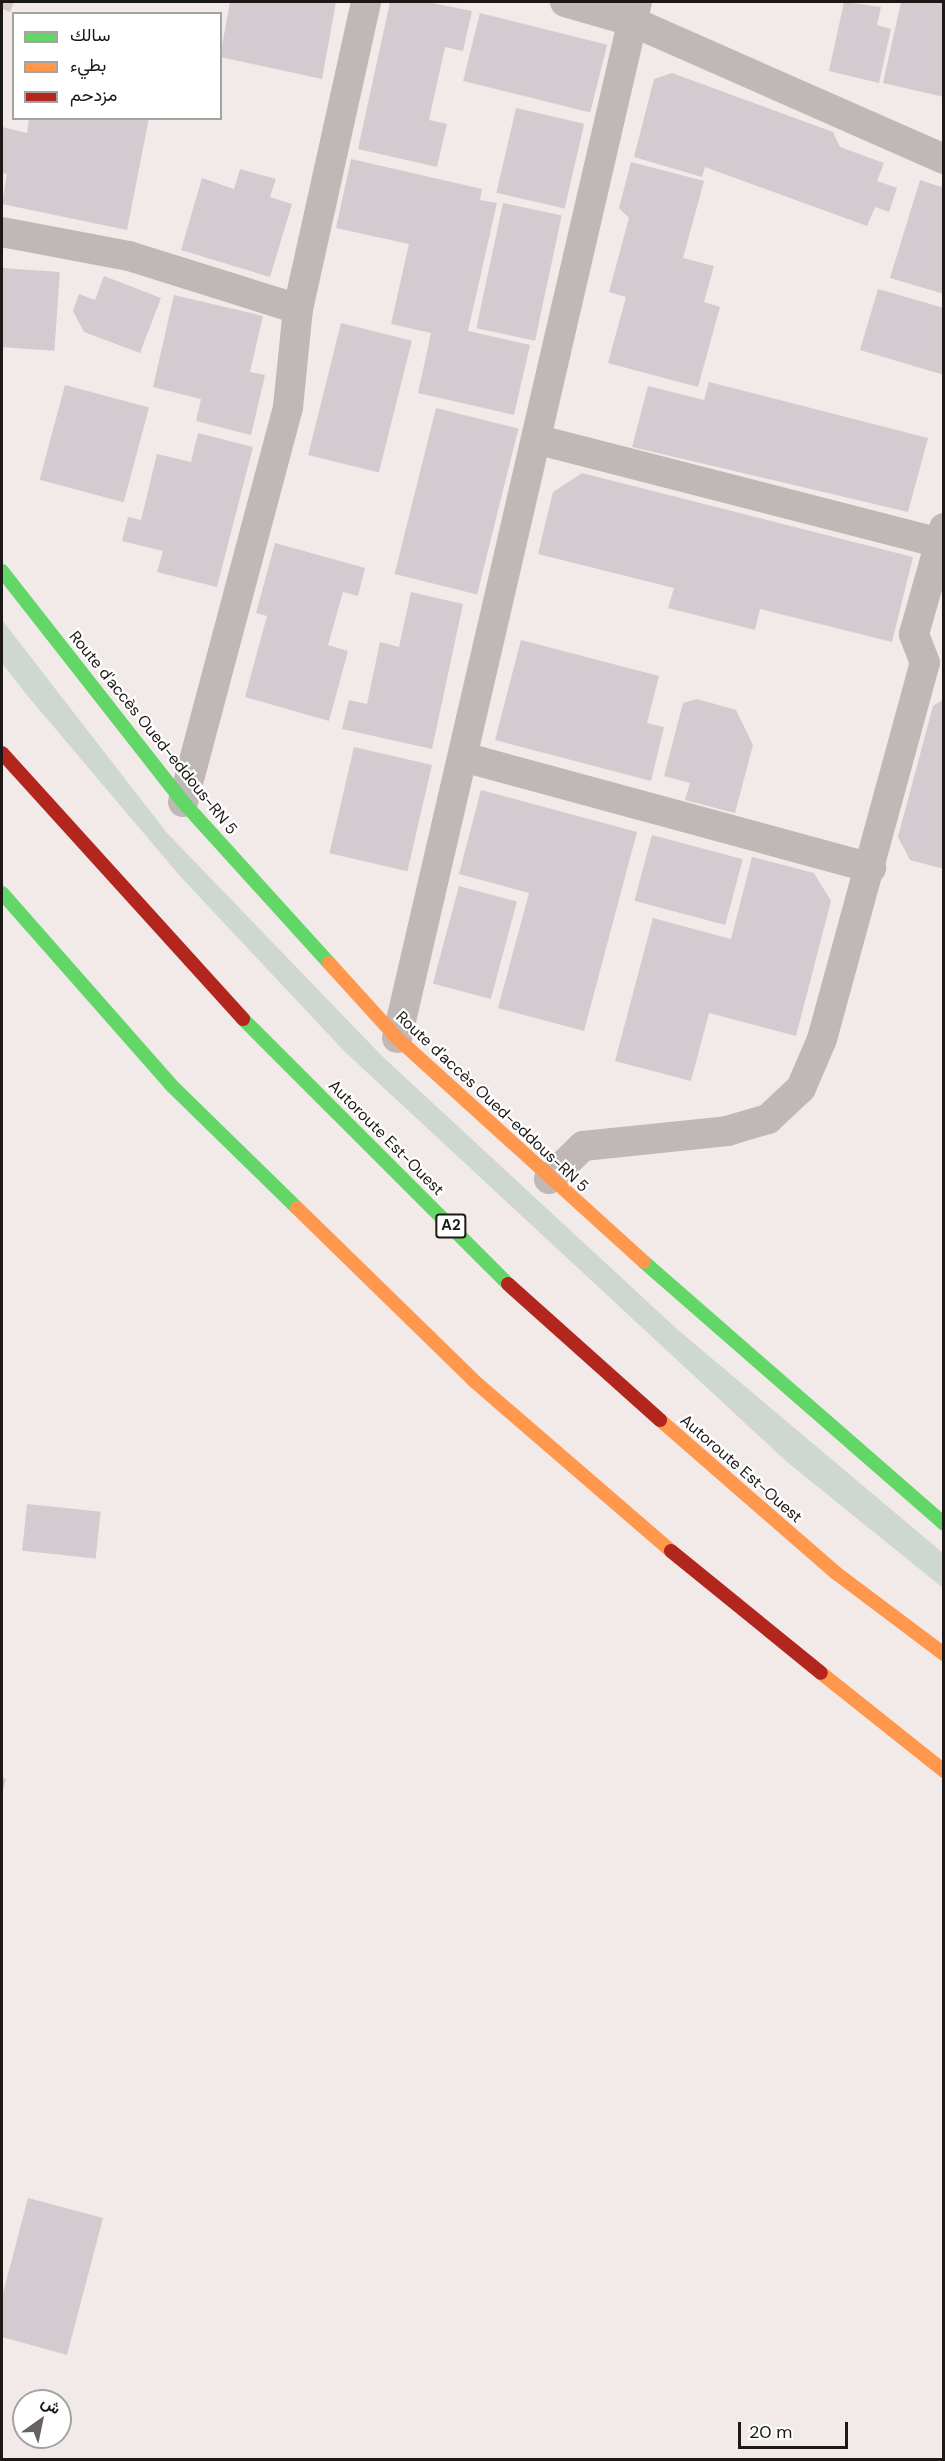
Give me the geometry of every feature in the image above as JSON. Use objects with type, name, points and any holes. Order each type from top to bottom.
[{"type":"main road","name":"Route d'accès Oued-eddous-RN 5","points":[[2,571],[183,802],[397,1038],[549,1179],[944,1524]]},
{"type":"main road","name":"Autoroute Est-Ouest","points":[[2,753],[249,1024],[548,1323],[836,1574],[944,1654]]},
{"type":"main road","points":[[2,893],[171,1085],[473,1380],[713,1587],[944,1771]]},
{"type":"street","points":[[183,802],[288,407],[298,309],[366,2]]},
{"type":"street","points":[[565,2],[634,11],[944,159]]},
{"type":"street","points":[[397,1038],[539,440],[634,11]]},
{"type":"street","points":[[2,232],[129,256],[298,309]]},
{"type":"street","points":[[539,440],[942,536],[914,634],[934,666],[871,868],[822,1039],[801,1088],[768,1119],[727,1131],[583,1146],[549,1179]]},
{"type":"street","points":[[462,758],[871,868]]},
{"type":"shaded area","points":[[2,620],[167,833],[382,1056],[678,1330],[943,1553],[943,1588],[787,1462],[344,1051],[179,875],[26,694],[2,663]]},
{"type":"building","points":[[2,2],[14,2],[10,12],[2,9]]},
{"type":"building","points":[[230,2],[336,2],[322,79],[222,57]]},
{"type":"building","points":[[390,2],[427,2],[472,11],[463,51],[445,47],[429,120],[447,124],[437,167],[358,149]]},
{"type":"building","points":[[844,2],[881,7],[877,25],[891,29],[879,83],[829,71]]},
{"type":"building","points":[[901,2],[944,2],[944,97],[883,83]]},
{"type":"building","points":[[480,13],[607,45],[590,113],[463,81]]},
{"type":"building","points":[[672,73],[833,132],[840,147],[884,163],[877,181],[897,188],[889,212],[875,207],[867,226],[705,167],[702,177],[634,157],[654,79]]},
{"type":"building","points":[[516,108],[584,124],[565,209],[496,193]]},
{"type":"building","points":[[29,120],[149,120],[127,230],[2,204],[7,174],[2,173],[2,127],[27,133]]},
{"type":"building","points":[[351,159],[482,189],[480,200],[497,203],[468,331],[530,345],[514,415],[418,393],[431,333],[391,324],[409,244],[336,228]]},
{"type":"building","points":[[631,162],[704,181],[683,258],[714,266],[704,302],[720,307],[698,387],[608,363],[626,297],[609,292],[629,218],[619,208]]},
{"type":"building","points":[[240,169],[276,179],[270,197],[292,204],[270,277],[181,250],[202,178],[234,189]]},
{"type":"building","points":[[920,180],[944,188],[944,294],[890,278]]},
{"type":"building","points":[[503,203],[562,215],[535,341],[476,328]]},
{"type":"building","points":[[2,268],[60,272],[54,351],[2,347]]},
{"type":"building","points":[[104,276],[161,298],[140,353],[84,332],[73,311],[79,294],[95,300]]},
{"type":"building","points":[[878,289],[944,308],[944,375],[860,350]]},
{"type":"building","points":[[174,295],[263,316],[250,372],[265,375],[251,435],[196,421],[201,399],[153,387]]},
{"type":"building","points":[[341,323],[412,341],[379,473],[308,455]]},
{"type":"building","points":[[709,382],[928,438],[908,512],[632,447],[648,386],[704,400]]},
{"type":"building","points":[[65,385],[149,408],[124,502],[40,480]]},
{"type":"building","points":[[436,408],[518,429],[477,594],[395,574]]},
{"type":"building","points":[[198,433],[253,447],[217,587],[157,572],[163,551],[122,541],[128,517],[141,520],[157,454],[191,462]]},
{"type":"building","points":[[582,473],[913,557],[892,642],[760,609],[755,630],[668,608],[674,588],[538,554],[553,492]]},
{"type":"building","points":[[275,543],[365,568],[358,596],[343,592],[328,645],[348,651],[329,721],[245,697],[267,616],[256,613]]},
{"type":"building","points":[[411,592],[463,604],[432,749],[342,729],[349,700],[367,704],[380,642],[399,647]]},
{"type":"building","points":[[521,640],[659,676],[647,723],[664,727],[651,781],[495,740]]},
{"type":"building","points":[[697,699],[736,710],[753,745],[735,813],[685,800],[690,783],[664,776],[683,703]]},
{"type":"building","points":[[944,699],[944,869],[910,860],[898,837],[933,706]]},
{"type":"building","points":[[354,747],[432,765],[407,871],[329,853]]},
{"type":"building","points":[[481,790],[637,832],[584,1031],[498,1008],[529,893],[459,874]]},
{"type":"building","points":[[652,835],[743,859],[725,925],[634,901]]},
{"type":"building","points":[[752,857],[814,873],[831,901],[796,1036],[709,1013],[691,1081],[615,1061],[653,918],[731,939]]},
{"type":"building","points":[[459,886],[517,902],[491,999],[433,984]]},
{"type":"building","points":[[27,1504],[101,1512],[96,1558],[22,1551]]},
{"type":"building","points":[[2,1778],[6,1779],[2,1794]]},
{"type":"building","points":[[28,2198],[103,2218],[67,2355],[2,2337],[2,2297]]},
{"type":"traffic: fast","points":[[2,571],[183,802],[329,963]]},
{"type":"traffic: fast","points":[[2,893],[171,1085],[297,1208]]},
{"type":"traffic: fast","points":[[243,1019],[508,1284]]},
{"type":"traffic: fast","points":[[644,1262],[944,1524]]},
{"type":"traffic: slow","points":[[329,963],[397,1038],[644,1262]]},
{"type":"traffic: slow","points":[[297,1208],[473,1380],[671,1551]]},
{"type":"traffic: slow","points":[[660,1420],[836,1573],[944,1654]]},
{"type":"traffic: slow","points":[[821,1673],[944,1771]]},
{"type":"traffic: jam","points":[[2,753],[243,1019]]},
{"type":"traffic: jam","points":[[508,1284],[660,1420]]},
{"type":"traffic: jam","points":[[671,1551],[821,1673]]}]
